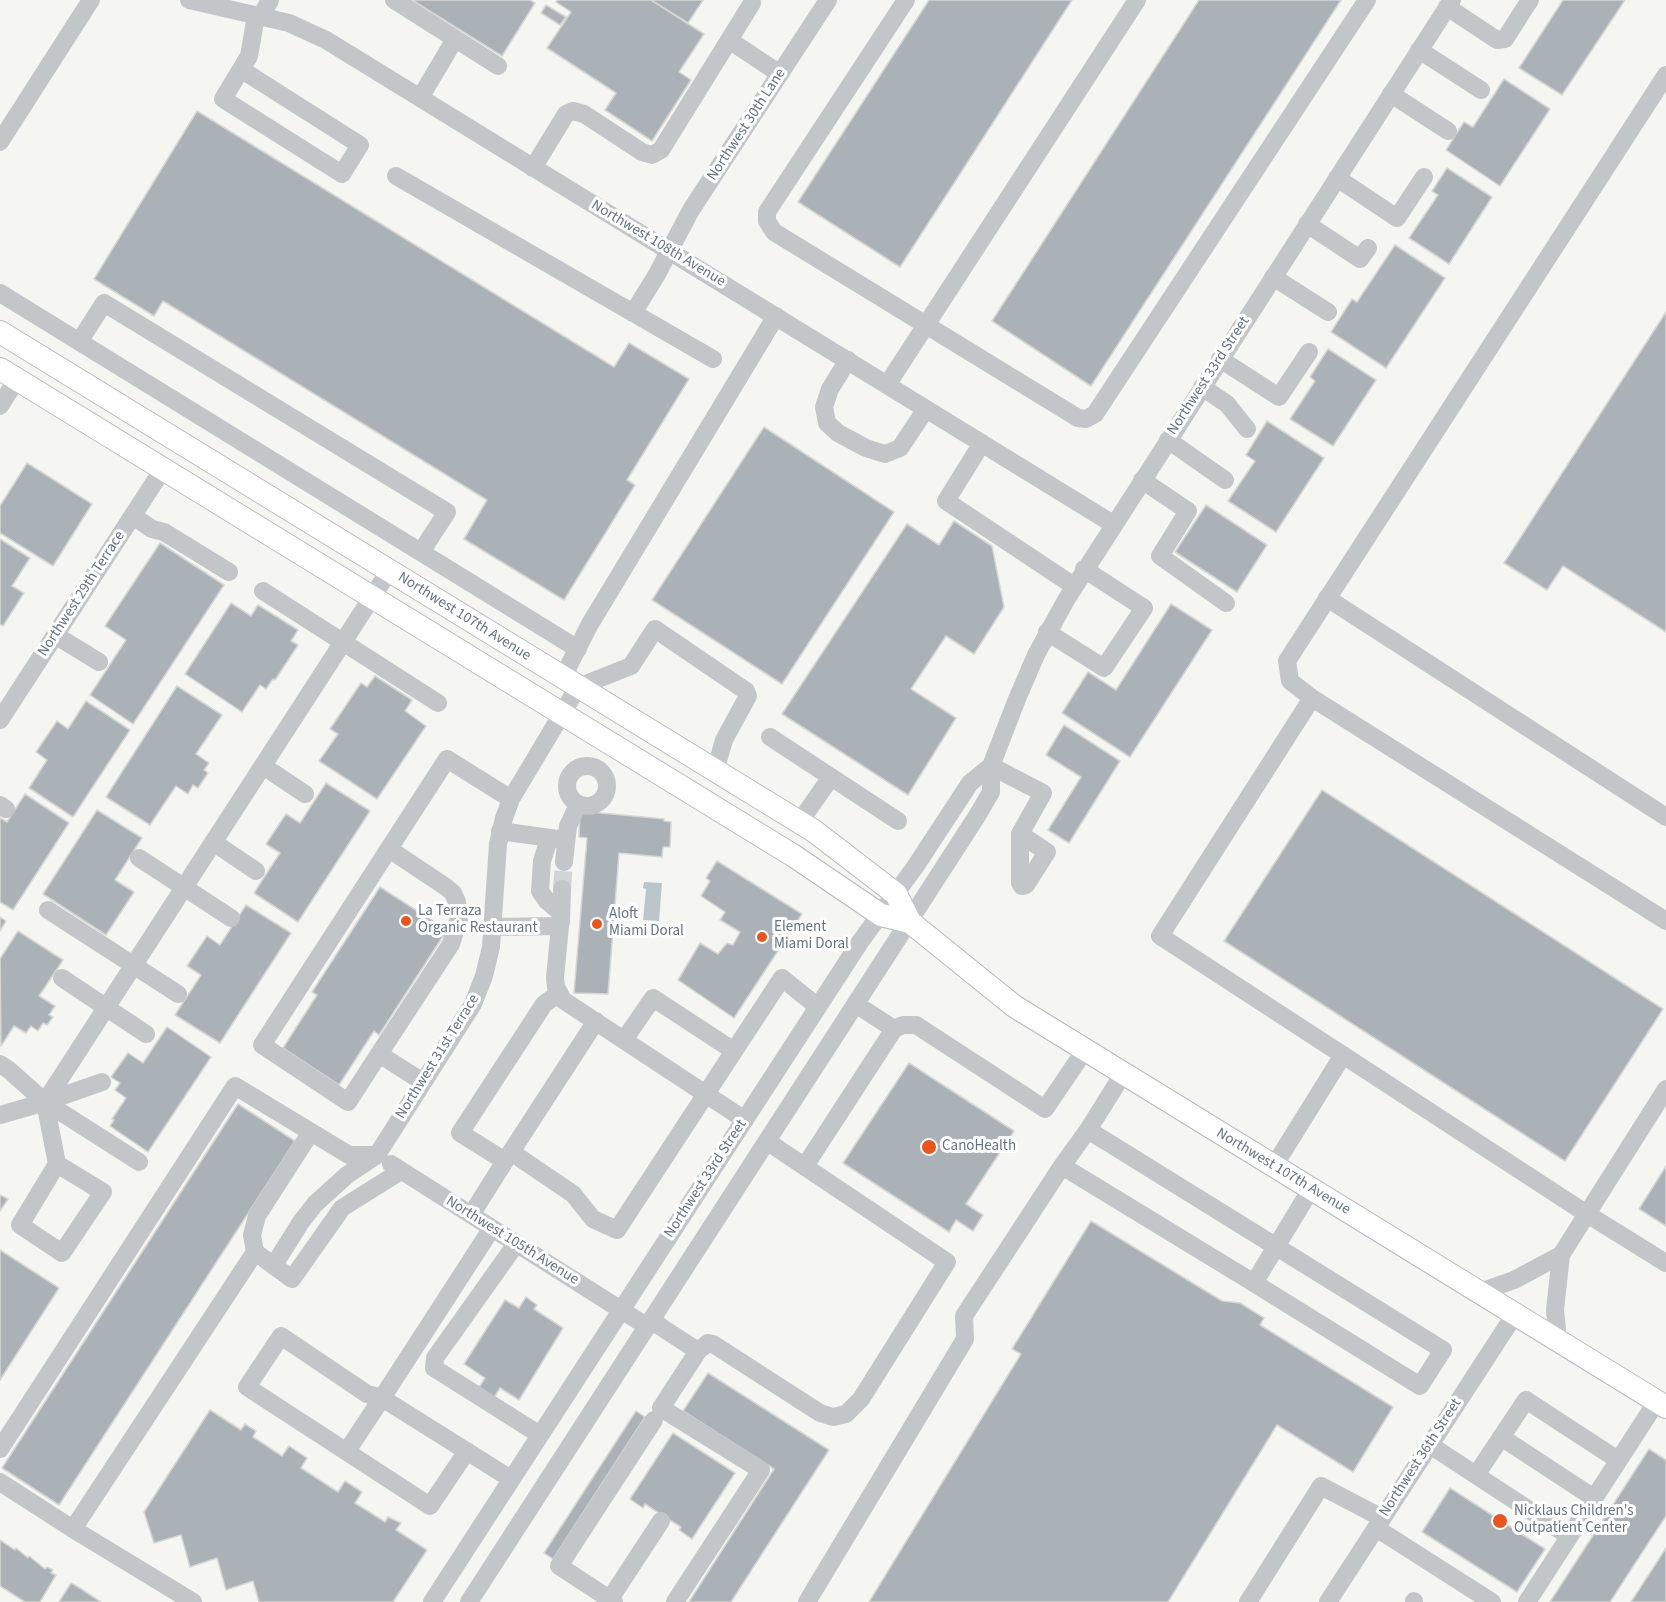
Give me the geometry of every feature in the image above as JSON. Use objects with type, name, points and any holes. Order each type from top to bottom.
[{"type":"main road","name":"Northwest 107th Avenue","points":[[0,332],[799,823],[837,848],[896,894],[910,922],[1002,998],[1661,1404]]},
{"type":"main road","name":"Northwest 107th Avenue","points":[[8,374],[802,861],[880,915],[910,922]]},
{"type":"main road","points":[[163,469],[180,442]]},
{"type":"street","name":"Northwest 108th Avenue","points":[[189,0],[289,23],[313,33],[1113,524]]},
{"type":"street","points":[[242,70],[360,145],[342,174],[223,99],[249,56],[258,16],[270,0]]},
{"type":"street","points":[[394,0],[498,66]]},
{"type":"street","name":"Northwest 30th Lane","points":[[633,313],[691,210],[828,0]]},
{"type":"street","points":[[906,0],[768,212],[767,221],[774,232],[1078,418],[1086,419],[1095,414],[1367,0]]},
{"type":"street","points":[[887,385],[1137,0]]},
{"type":"street","points":[[1449,3],[1497,40],[1505,39],[1530,0]]},
{"type":"street","points":[[533,168],[566,114],[573,111],[584,114],[642,152],[652,155],[661,150],[752,3]]},
{"type":"street","name":"Northwest 33rd Street","points":[[469,1602],[857,1005],[988,798],[991,792],[991,766],[1047,632],[1084,569],[1449,3]]},
{"type":"street","points":[[0,142],[87,7]]},
{"type":"street","points":[[420,98],[455,39]]},
{"type":"street","points":[[729,40],[780,74]]},
{"type":"street","points":[[1419,50],[1481,90]]},
{"type":"street","points":[[1666,75],[1287,661],[1290,681],[1312,698],[1666,921]]},
{"type":"street","points":[[1391,94],[1448,131]]},
{"type":"street","points":[[396,176],[713,359]]},
{"type":"street","points":[[1337,178],[1397,218],[1424,177]]},
{"type":"street","points":[[1307,224],[1360,259],[1368,248]]},
{"type":"street","points":[[1273,278],[1328,312]]},
{"type":"street","points":[[0,293],[578,649]]},
{"type":"street","points":[[80,342],[104,303],[447,512],[421,552]]},
{"type":"street","points":[[715,771],[724,740],[748,696],[746,691],[655,629],[631,666],[578,687],[566,671],[590,624],[776,316]]},
{"type":"street","points":[[1220,359],[1279,398],[1309,352]]},
{"type":"street","points":[[848,360],[830,389],[824,407],[826,423],[838,433],[866,448],[885,454],[900,448],[926,409]]},
{"type":"street","points":[[0,405],[8,374]]},
{"type":"street","points":[[1202,387],[1227,404],[1248,429]]},
{"type":"street","points":[[1168,440],[1225,480]]},
{"type":"street","points":[[982,443],[946,501],[1074,586]]},
{"type":"street","name":"Northwest 29th Terrace","points":[[3,707],[55,635],[163,469]]},
{"type":"street","points":[[1142,480],[1188,511],[1160,556],[1226,603]]},
{"type":"street","points":[[133,516],[229,572]]},
{"type":"street","points":[[1047,632],[1104,668],[1144,608],[1084,569]]},
{"type":"street","points":[[57,1164],[103,1192],[62,1253],[20,1225],[57,1164],[45,1102],[389,571]]},
{"type":"street","points":[[262,591],[438,703]]},
{"type":"street","points":[[1327,598],[1666,817]]},
{"type":"street","points":[[55,635],[99,663]]},
{"type":"street","name":"Northwest 31st Terrace","points":[[377,1155],[478,993],[489,962],[501,831],[511,799],[578,687]]},
{"type":"street","points":[[1312,698],[1160,936],[1666,1263]]},
{"type":"street","points":[[770,737],[898,821]]},
{"type":"street","points":[[389,849],[453,893],[458,902],[459,918],[451,944],[348,1102],[262,1045],[447,759],[511,799]]},
{"type":"street","points":[[263,766],[305,794]]},
{"type":"street","points":[[991,766],[1043,793],[1020,834]]},
{"type":"street","name":"Northwest 33rd Street","points":[[432,1602],[818,1007],[970,783],[991,766]]},
{"type":"street","points":[[799,823],[831,777]]},
{"type":"street","points":[[561,920],[540,891],[542,861],[568,826],[578,805]]},
{"type":"street","points":[[501,831],[557,840]]},
{"type":"street","points":[[557,840],[564,862]]},
{"type":"street","points":[[213,842],[256,871]]},
{"type":"street","points":[[139,858],[231,918]]},
{"type":"street","points":[[562,889],[555,978],[558,994],[563,1000],[745,1120]]},
{"type":"street","points":[[48,910],[178,994]]},
{"type":"street","points":[[492,927],[561,920]]},
{"type":"street","points":[[62,978],[146,1034]]},
{"type":"street","points":[[558,994],[544,1004],[460,1133],[573,1194],[593,1219],[617,1230],[782,978],[818,1007]]},
{"type":"street","points":[[624,1040],[653,998],[734,1051]]},
{"type":"street","points":[[857,1005],[894,1029]]},
{"type":"street","points":[[471,1215],[596,1022]]},
{"type":"street","points":[[805,1166],[894,1029],[903,1024],[916,1025],[1045,1109],[1085,1050]]},
{"type":"street","points":[[379,1054],[423,1082]]},
{"type":"street","points":[[1274,1166],[1343,1055]]},
{"type":"street","points":[[0,1064],[45,1102],[138,1162]]},
{"type":"street","points":[[807,1602],[965,1339],[964,1316],[1123,1074]]},
{"type":"street","points":[[0,1115],[102,1082]]},
{"type":"street","points":[[0,1449],[236,1086],[349,1155],[377,1155]]},
{"type":"street","points":[[1558,1340],[1555,1310],[1561,1255],[1666,1089]]},
{"type":"street","points":[[1062,1166],[1420,1386],[1443,1350],[1088,1130]]},
{"type":"street","points":[[73,1529],[255,1252],[253,1228],[257,1216],[311,1132]]},
{"type":"street","points":[[675,1602],[761,1470],[661,1408],[698,1351],[708,1343],[720,1347],[820,1413],[827,1416],[846,1414],[856,1405],[948,1262],[768,1142]]},
{"type":"street","points":[[274,1265],[315,1204],[347,1175],[377,1155]]},
{"type":"street","name":"Northwest 105th Avenue","points":[[377,1155],[621,1310],[661,1328],[698,1351]]},
{"type":"street","points":[[255,1252],[292,1279],[342,1208],[401,1171]]},
{"type":"street","points":[[1254,1283],[1311,1189]]},
{"type":"street","points":[[347,1451],[492,1228]]},
{"type":"street","points":[[516,1244],[435,1358],[434,1368],[540,1435]]},
{"type":"street","points":[[1480,1292],[1514,1280],[1561,1255]]},
{"type":"street","name":"Northwest 36th Street","points":[[1328,1602],[1515,1314]]},
{"type":"street","points":[[467,1451],[430,1506],[247,1387],[281,1336],[367,1394],[382,1398],[467,1451],[511,1479]]},
{"type":"street","points":[[1476,1475],[1526,1400],[1618,1460]]},
{"type":"street","points":[[1527,1602],[1618,1460],[1661,1404]]},
{"type":"street","points":[[654,1420],[559,1566],[611,1601],[661,1521]]},
{"type":"street","points":[[1501,1437],[1594,1498]]},
{"type":"street","points":[[1430,1445],[1569,1536]]},
{"type":"street","points":[[0,1482],[193,1602]]},
{"type":"street","points":[[1248,1602],[1321,1486],[1379,1523],[1492,1602]]},
{"type":"shaded area","points":[[644,882],[662,883],[659,921],[643,920],[646,889],[643,888]]},
{"type":"building","points":[[412,0],[530,0],[535,3],[502,56]]},
{"type":"building","points":[[558,0],[651,0],[704,34],[679,72],[691,80],[652,141],[605,110],[616,93],[547,48],[571,12],[556,2]]},
{"type":"building","points":[[651,0],[703,0],[688,23]]},
{"type":"building","points":[[929,0],[1072,0],[900,267],[798,202]]},
{"type":"building","points":[[1199,0],[1341,0],[1091,386],[992,321]]},
{"type":"building","points":[[1563,0],[1625,0],[1562,95],[1519,68]]},
{"type":"building","points":[[546,5],[566,17],[560,25],[541,13]]},
{"type":"building","points":[[1504,79],[1550,109],[1500,186],[1446,150],[1464,122],[1473,127]]},
{"type":"building","points":[[197,111],[614,367],[629,343],[689,379],[627,480],[635,485],[564,600],[464,539],[487,500],[163,301],[154,316],[94,279]]},
{"type":"building","points":[[1447,168],[1492,197],[1449,264],[1409,238],[1438,195],[1432,191]]},
{"type":"building","points":[[1395,245],[1445,278],[1386,368],[1331,332],[1352,299],[1357,302]]},
{"type":"building","points":[[1666,312],[1666,632],[1563,566],[1547,590],[1504,563]]},
{"type":"building","points":[[1328,349],[1376,380],[1333,446],[1290,419],[1315,381],[1310,377]]},
{"type":"building","points":[[1267,421],[1324,458],[1276,532],[1228,501],[1255,461],[1246,455]]},
{"type":"building","points":[[764,427],[894,512],[782,684],[652,600]]},
{"type":"building","points":[[27,463],[92,504],[53,566],[0,533],[0,506]]},
{"type":"building","points":[[1206,505],[1267,545],[1237,592],[1175,552]]},
{"type":"building","points":[[954,521],[992,546],[1004,607],[974,654],[946,636],[911,689],[956,718],[908,795],[782,714],[907,524],[939,545]]},
{"type":"building","points":[[0,539],[30,558],[12,586],[24,593],[3,626],[0,624]]},
{"type":"building","points":[[160,543],[224,585],[133,724],[90,695],[126,640],[105,626]]},
{"type":"building","points":[[231,603],[251,616],[258,605],[298,630],[291,641],[298,645],[275,680],[273,679],[266,689],[260,685],[242,712],[185,674]]},
{"type":"building","points":[[1171,604],[1212,630],[1130,757],[1062,713],[1088,672],[1116,690]]},
{"type":"building","points":[[375,676],[412,700],[405,711],[426,726],[377,799],[319,761],[338,734],[330,729],[361,683],[367,687]]},
{"type":"building","points":[[177,686],[222,715],[196,754],[209,763],[204,770],[208,773],[198,788],[193,785],[188,794],[176,786],[150,825],[106,797]]},
{"type":"building","points":[[86,701],[130,730],[73,817],[29,788],[47,760],[36,752],[57,721],[68,729]]},
{"type":"building","points":[[1064,725],[1120,761],[1069,843],[1048,830],[1081,777],[1046,755]]},
{"type":"building","points":[[326,783],[370,811],[298,922],[254,893],[280,853],[266,844],[286,814],[300,823]]},
{"type":"building","points":[[1322,790],[1663,1009],[1565,1161],[1224,941]]},
{"type":"building","points":[[25,794],[69,823],[13,910],[0,902],[0,818],[7,822]]},
{"type":"building","points":[[97,810],[142,838],[115,880],[134,892],[106,935],[43,894]]},
{"type":"building","name":"Aloft Miami Doral","points":[[580,811],[664,819],[664,821],[671,822],[670,847],[663,847],[662,857],[619,853],[608,994],[574,993],[587,838],[579,837]]},
{"type":"building","name":"Element Miami Doral","points":[[717,861],[802,914],[734,1018],[678,980],[700,943],[718,954],[727,943],[733,945],[740,932],[720,920],[725,912],[701,896],[710,881],[706,878]]},
{"type":"building","points":[[380,887],[447,930],[379,1035],[374,1031],[339,1085],[283,1048],[317,995],[312,992]]},
{"type":"building","points":[[246,905],[291,933],[220,1043],[175,1015],[201,975],[187,966],[207,936],[220,945]]},
{"type":"building","points":[[0,917],[6,921],[0,931]]},
{"type":"building","points":[[18,931],[63,960],[39,996],[55,1006],[49,1015],[53,1017],[47,1025],[43,1023],[38,1031],[31,1026],[26,1033],[14,1026],[1,1046],[0,959]]},
{"type":"building","points":[[167,1027],[211,1057],[148,1152],[110,1126],[126,1098],[115,1090],[120,1083],[111,1077],[128,1053],[143,1063]]},
{"type":"building","name":"CanoHealth","points":[[909,1063],[1014,1131],[966,1204],[983,1215],[973,1231],[956,1220],[949,1232],[843,1163]]},
{"type":"building","points":[[238,1104],[295,1141],[59,1505],[2,1468]]},
{"type":"building","points":[[1666,1166],[1666,1226],[1639,1209]]},
{"type":"building","points":[[0,1195],[8,1199],[0,1211]]},
{"type":"building","points":[[1091,1221],[1222,1301],[1240,1303],[1264,1318],[1260,1325],[1393,1407],[1353,1472],[1277,1425],[1168,1602],[869,1602],[1021,1354],[1012,1349]]},
{"type":"building","points":[[0,1250],[59,1288],[0,1380]]},
{"type":"building","points":[[526,1297],[537,1305],[534,1309],[563,1328],[519,1400],[500,1388],[493,1399],[478,1389],[485,1378],[464,1364],[505,1300],[519,1308]]},
{"type":"building","points":[[708,1373],[829,1450],[731,1602],[689,1602],[774,1469],[683,1411]]},
{"type":"building","points":[[210,1410],[241,1430],[245,1424],[256,1431],[253,1437],[282,1456],[289,1446],[307,1458],[301,1468],[338,1492],[345,1481],[362,1492],[355,1503],[385,1522],[388,1517],[401,1523],[396,1530],[427,1550],[393,1602],[259,1602],[253,1581],[226,1590],[217,1558],[190,1567],[181,1535],[154,1543],[144,1512]]},
{"type":"building","points":[[636,1411],[645,1417],[553,1559],[544,1553]]},
{"type":"building","points":[[673,1433],[735,1473],[692,1539],[679,1530],[681,1527],[645,1504],[643,1508],[630,1499]]},
{"type":"building","points":[[1649,1449],[1666,1460],[1666,1516],[1610,1602],[1550,1602]]},
{"type":"building","points":[[1450,1488],[1545,1549],[1517,1592],[1422,1532]]},
{"type":"building","points":[[0,1540],[15,1550],[16,1548],[28,1558],[29,1556],[45,1569],[47,1567],[53,1570],[51,1573],[56,1575],[40,1602],[25,1602],[0,1586]]},
{"type":"building","points":[[1666,1548],[1666,1602],[1631,1602]]},
{"type":"building","points":[[71,1583],[75,1585],[101,1602],[59,1602]]},
{"type":"tunnel","points":[[562,889],[564,862]]},
{"type":"place","name":"La Terraza Organic Restaurant","points":[[406,921]]},
{"type":"place","name":"Aloft Miami Doral","points":[[597,924]]},
{"type":"place","name":"Element Miami Doral","points":[[762,937]]},
{"type":"place","name":"CanoHealth","points":[[929,1147]]},
{"type":"place","name":"Nicklaus Children's Outpatient Center","points":[[1500,1521]]}]
